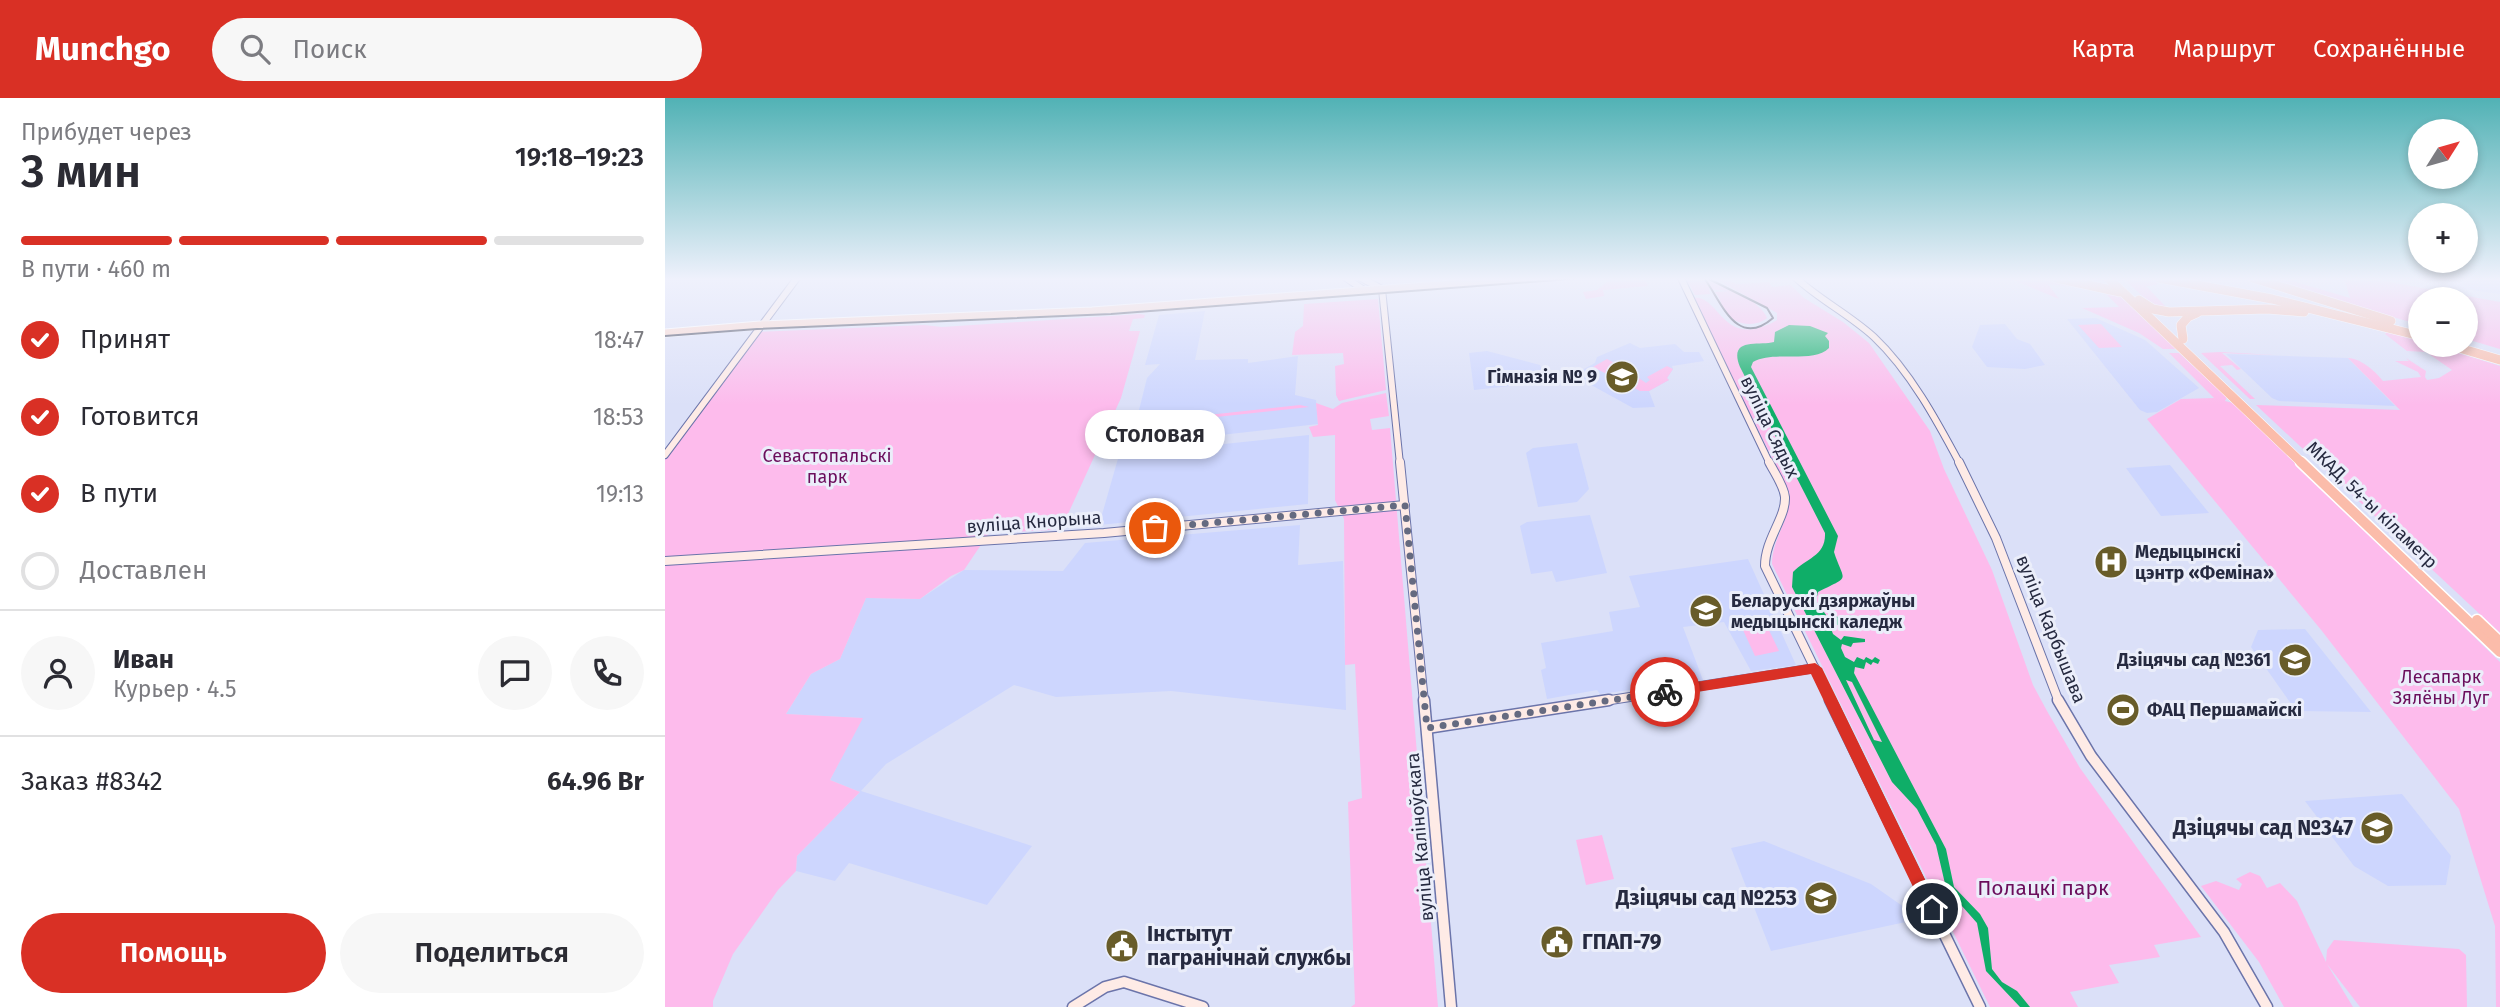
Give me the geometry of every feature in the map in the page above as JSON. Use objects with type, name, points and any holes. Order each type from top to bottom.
[{"type":"highway","points":[[2154,320],[2223,382]]},
{"type":"highway","points":[[2162,320],[2223,382]]},
{"type":"highway","points":[[2183,339],[2180,328],[2185,320]]},
{"type":"highway","points":[[2361,320],[2408,333]]},
{"type":"highway","points":[[2385,320],[2404,325]]},
{"type":"highway","points":[[2389,320],[2408,326]]},
{"type":"highway","points":[[2478,348],[2500,354]]},
{"type":"highway","points":[[2478,354],[2500,360]]},
{"type":"highway","name":"МКАД, 54-ы кіламетр","points":[[2223,382],[2498,639]]},
{"type":"highway","name":"МКАД, 54-ы кіламетр","points":[[2223,382],[2500,652]]},
{"type":"main road","points":[[665,455],[764,320]]},
{"type":"main road","points":[[665,331],[818,320]]},
{"type":"main road","name":"вуліца Каліноўскага","points":[[1382,320],[1405,505],[1451,1007]]},
{"type":"main road","name":"вуліца Сядых","points":[[1702,320],[1784,490],[1785,505],[1766,543],[1765,566],[1980,1007]]},
{"type":"main road","name":"вуліца Карбышава","points":[[1851,320],[1875,337],[1941,428],[1996,538],[2046,672],[2068,718],[2137,821],[2228,938],[2267,1007]]},
{"type":"main road","name":"вуліца Кнорына","points":[[665,561],[1104,533],[1405,505]]},
{"type":"main road","points":[[1427,728],[1815,668]]},
{"type":"main road","points":[[1073,1007],[1101,989],[1124,982],[1203,1007]]},
{"type":"shaded area","points":[[1157,320],[1203,320],[1195,360],[1248,359],[1248,363],[1298,356],[1295,395],[1316,400],[1318,424],[1124,446],[1133,417],[1138,414],[1147,378],[1160,364],[1145,365]]},
{"type":"shaded area","points":[[2068,320],[2101,320],[2145,340],[2199,388],[2157,412],[2147,413],[2140,410]]},
{"type":"shaded area","points":[[2005,324],[2017,339],[2030,344],[2045,365],[2025,369],[1987,367],[1972,347],[1980,325]]},
{"type":"shaded area","points":[[1789,325],[1810,326],[1828,333],[1825,336],[1829,341],[1829,348],[1822,353],[1772,357],[1753,362],[1751,367],[1838,536],[1834,552],[1843,577],[1818,592],[1816,601],[1829,619],[1834,615],[1840,618],[1850,615],[1855,618],[1854,621],[1842,622],[1839,626],[1833,622],[1830,626],[1833,634],[1841,640],[1844,636],[1865,639],[1865,642],[1853,643],[1851,647],[1842,644],[1845,657],[1854,662],[1857,657],[1872,660],[1875,657],[1880,660],[1878,664],[1873,662],[1871,665],[1866,662],[1864,669],[1855,667],[1854,673],[1946,849],[1954,887],[1980,914],[1988,928],[1992,969],[2002,982],[2017,991],[2030,1007],[2020,1007],[1986,971],[1977,923],[1946,888],[1936,845],[1917,809],[1892,782],[1792,587],[1793,572],[1819,552],[1825,533],[1737,357],[1741,347],[1774,342],[1775,332]],"holes":[[[1846,680],[1852,682],[1882,742],[1874,740]]]},
{"type":"shaded area","name":"Гімназія № 9","points":[[1630,343],[1640,348],[1675,344],[1684,352],[1699,352],[1704,361],[1672,366],[1667,378],[1669,380],[1649,391],[1655,407],[1633,408],[1573,375],[1595,363],[1597,357]]},
{"type":"shaded area","points":[[1487,351],[1540,365],[1547,382],[1474,390],[1469,353]]},
{"type":"shaded area","points":[[2226,354],[2348,358],[2395,406],[2279,401],[2272,398]]},
{"type":"shaded area","points":[[1309,435],[1308,504],[1099,525],[1119,455]]},
{"type":"shaded area","points":[[1577,443],[1589,489],[1577,502],[1538,507],[1526,453],[1533,448]]},
{"type":"shaded area","points":[[2170,465],[2209,513],[2161,516],[2126,468]]},
{"type":"shaded area","points":[[1590,515],[1607,573],[1556,582],[1552,571],[1531,574],[1520,526],[1527,522]]},
{"type":"shaded area","points":[[1300,525],[1298,565],[1343,561],[1346,710],[1171,691],[1056,697],[1014,685],[886,764],[861,791],[1032,846],[987,905],[849,863],[835,881],[796,871],[797,856],[860,792],[830,780],[862,718],[786,714],[811,674],[840,659],[866,598],[920,599],[964,570],[1063,571],[1085,543]]},
{"type":"shaded area","points":[[1748,559],[1796,665],[1751,671],[1724,622],[1683,627],[1703,680],[1600,694],[1597,690],[1547,699],[1541,670],[1546,668],[1541,643],[1613,631],[1609,612],[1640,607],[1629,576]]},
{"type":"shaded area","name":"Дзіцячы сад №361","points":[[2305,629],[2371,712],[2296,711],[2251,647],[2258,630]]},
{"type":"shaded area","name":"Дзіцячы сад №347","points":[[2402,794],[2451,856],[2446,885],[2388,886],[2354,866],[2305,801]]},
{"type":"shaded area","name":"Дзіцячы сад №253","points":[[1764,841],[1871,884],[1911,912],[1915,920],[1771,951],[1731,848]]},
{"type":"green space","name":"Севастопальскі парк","points":[[1042,320],[1133,320],[1129,331],[1140,331],[1121,398],[1063,525],[1050,530],[989,533],[964,570],[951,576],[920,599],[866,598],[840,659],[811,674],[786,714],[863,718],[830,780],[860,792],[797,856],[796,871],[778,890],[733,954],[713,1001],[713,1007],[665,1007],[665,455],[756,332],[924,325],[942,327]]},
{"type":"green space","points":[[1303,320],[1380,320],[1386,390],[1339,401],[1336,395],[1335,366],[1344,364],[1343,353],[1292,355],[1295,332],[1303,326]]},
{"type":"green space","name":"Полацкі парк","points":[[1704,320],[1727,320],[1733,326],[1744,329],[1759,328],[1776,320],[1840,320],[1869,343],[1930,431],[1944,469],[1992,570],[2033,685],[2047,711],[2080,768],[2201,937],[2154,945],[2160,957],[2109,965],[2119,983],[2070,992],[2078,1007],[1990,1007],[1772,564],[1775,545],[1788,511],[1789,492]]},
{"type":"green space","points":[[1735,320],[1763,320],[1751,324]]},
{"type":"green space","points":[[2110,320],[2146,320],[2176,349],[2163,349],[2139,333]]},
{"type":"green space","points":[[2478,320],[2500,320],[2500,349],[2478,343]]},
{"type":"green space","points":[[2101,324],[2122,347],[2099,348],[2078,325]]},
{"type":"green space","points":[[2387,332],[2408,338],[2408,351],[2407,351],[2385,334]]},
{"type":"green space","points":[[2220,352],[2275,355],[2222,353],[2241,369],[2237,370],[2232,365],[2220,366],[2255,399],[2250,399],[2201,353]]},
{"type":"green space","name":"Лесапарк Зялёны Луг","points":[[2169,353],[2179,353],[2227,397],[2225,401],[2233,403],[2500,662],[2500,1007],[2496,1007],[2495,926],[2459,809],[2322,631],[2147,419],[2181,399],[2214,398]]},
{"type":"green space","points":[[2433,357],[2471,357],[2500,366],[2500,633],[2256,405],[2400,410],[2348,358],[2363,363],[2383,381],[2421,377],[2418,372],[2395,361],[2409,361],[2406,358],[2426,371],[2427,380],[2439,378],[2452,370]]},
{"type":"green space","points":[[1607,359],[1622,367],[1609,364],[1624,372],[1627,370],[1646,383],[1650,380],[1647,377],[1667,366],[1673,369],[1667,378],[1669,380],[1649,391],[1640,391],[1593,367]]},
{"type":"green space","points":[[1386,393],[1389,416],[1370,419],[1372,430],[1390,428],[1438,1007],[1351,1007],[1355,1004],[1348,802],[1362,798],[1355,664],[1345,665],[1344,519],[1335,500],[1335,435],[1313,437],[1309,427],[1318,425],[1316,403],[1333,409],[1342,403]]},
{"type":"green space","points":[[1300,405],[1309,407],[1133,426],[1135,423]]},
{"type":"green space","points":[[1767,626],[1779,651],[1755,656],[1743,630]]},
{"type":"green space","points":[[1602,835],[1614,879],[1586,885],[1576,840]]},
{"type":"green space","points":[[2250,872],[2260,876],[2267,888],[2280,883],[2297,901],[2326,962],[2327,950],[2334,940],[2459,949],[2466,955],[2467,1007],[2360,1007],[2327,964],[2353,1007],[2284,1007],[2259,962],[2201,886],[2216,881],[2239,890],[2242,884],[2236,879]]},
{"type":"tram line","points":[[665,336],[757,329],[959,320]]},
{"type":"tram line","points":[[1734,320],[1749,328],[1769,320]]},
{"type":"way so far","points":[[1155,528],[1405,505],[1427,728],[1665,692]]},
{"type":"place","name":"Гімназія № 9","points":[[1622,377]]},
{"type":"place","name":"Столовая","points":[[1155,528]]},
{"type":"place","name":"Медыцынскі цэнтр «Феміна»","points":[[2111,562]]},
{"type":"place","name":"Беларускі дзяржаўны медыцынскі каледж","points":[[1706,611]]},
{"type":"place","name":"Дзіцячы сад №361","points":[[2295,660]]},
{"type":"place","name":"ФАЦ Першамайскі","points":[[2123,710]]},
{"type":"place","name":"Дзіцячы сад №347","points":[[2377,828]]},
{"type":"place","name":"Дзіцячы сад №253","points":[[1821,898]]},
{"type":"place","name":"ГПАП-79","points":[[1557,942]]},
{"type":"place","name":"Інстытут пагранічнай службы","points":[[1122,946]]},
{"type":"route","points":[[1665,692],[1815,668],[1932,909]]}]
